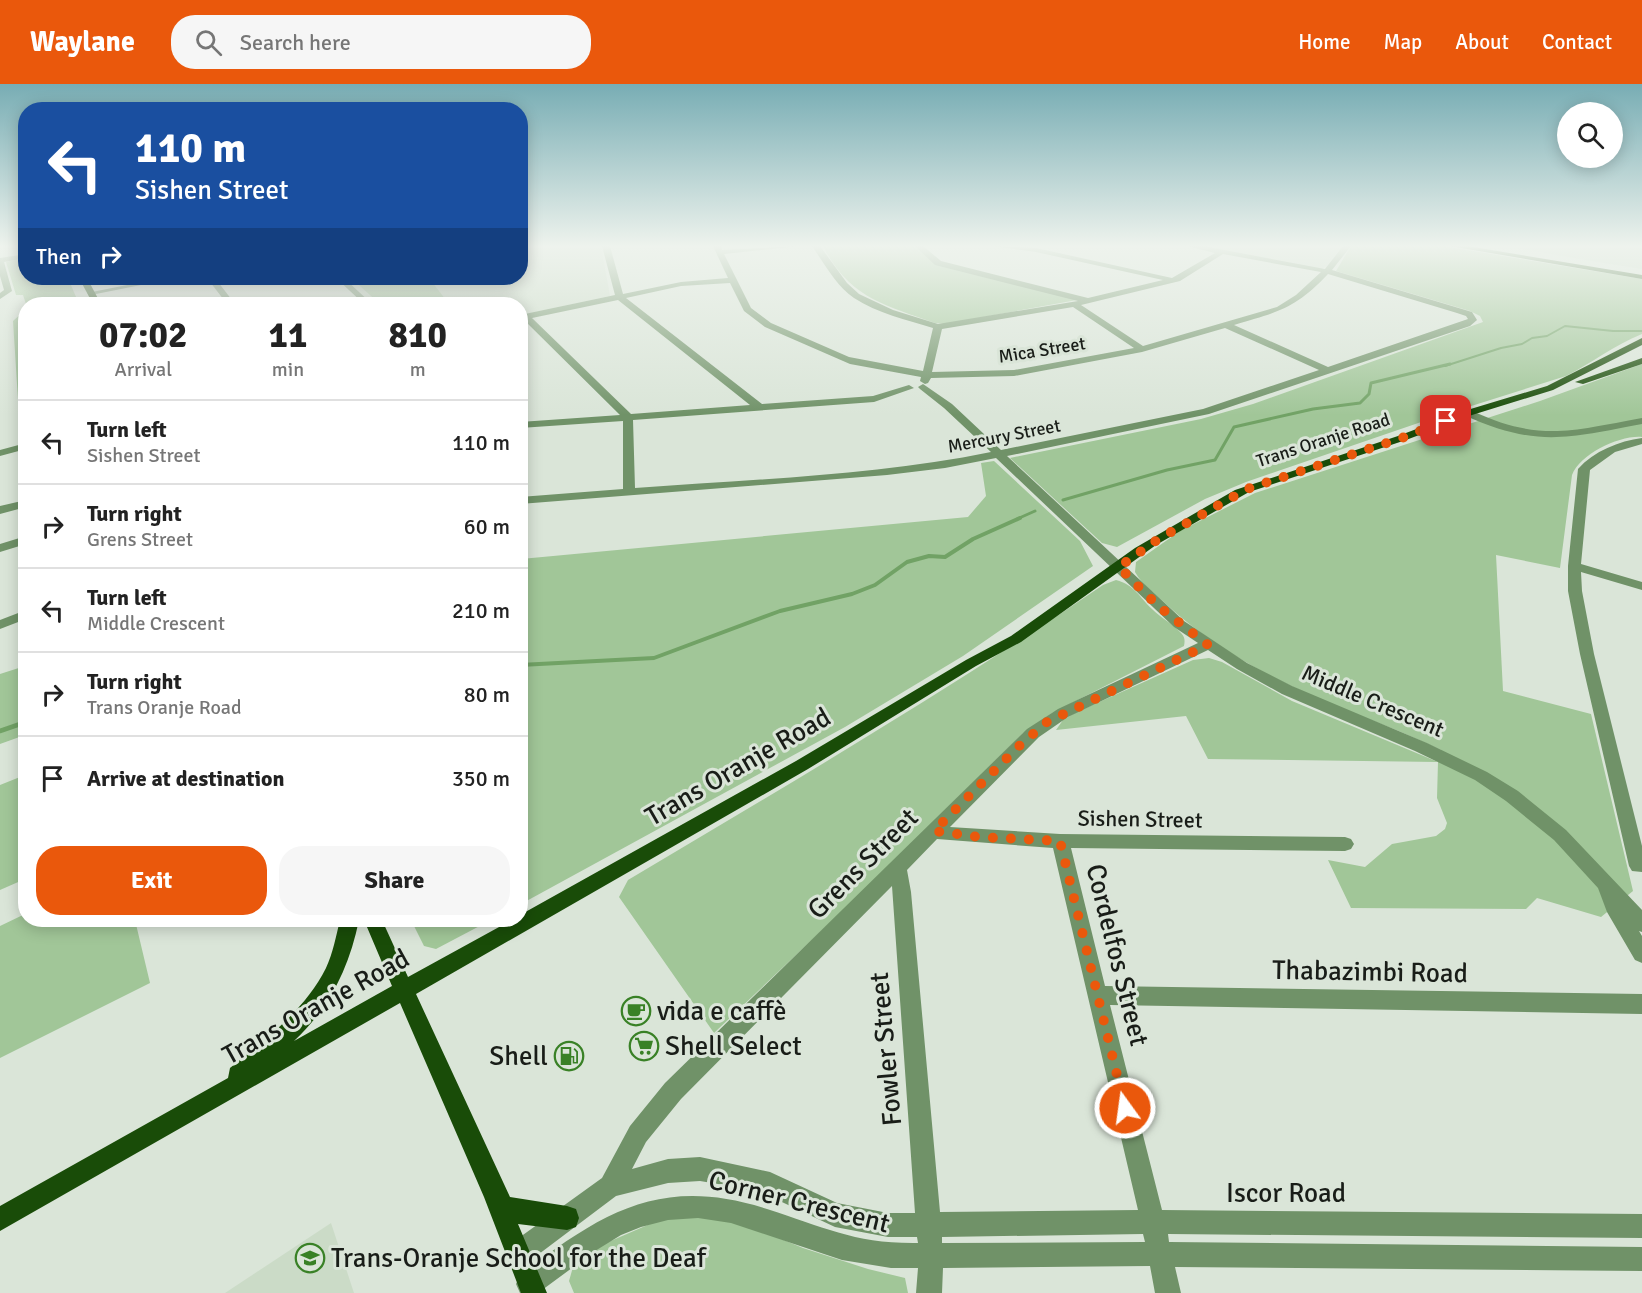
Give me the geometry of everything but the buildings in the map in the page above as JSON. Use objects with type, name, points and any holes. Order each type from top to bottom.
[{"type":"main road","name":"Trans Oranje Road","points":[[1550,388],[1642,341]]},
{"type":"main road","name":"Trans Oranje Road","points":[[528,920],[802,765],[971,663],[995,652],[1115,563],[1247,489],[1402,438],[1468,413],[1550,388],[1571,385],[1642,361]]},
{"type":"main road","points":[[208,1101],[304,1018],[324,993],[335,974],[345,947],[347,927]]},
{"type":"main road","points":[[376,927],[494,1193],[532,1288]]},
{"type":"main road","name":"Trans Oranje Road","points":[[0,1219],[515,927]]},
{"type":"main road","points":[[494,1193],[502,1208],[567,1218]]},
{"type":"street","points":[[528,316],[594,302]]},
{"type":"street","points":[[627,302],[759,407]]},
{"type":"street","points":[[742,302],[763,321],[846,359],[919,384],[938,327]]},
{"type":"street","points":[[870,302],[890,312],[938,327],[1080,302]]},
{"type":"street","name":"Mica Street","points":[[528,424],[874,399],[919,384],[1014,373],[1142,350],[1275,311],[1291,302]]},
{"type":"street","name":"Mercury Street","points":[[528,500],[918,469],[1187,416],[1229,405],[1326,370],[1467,324],[1473,320],[1472,316],[1431,302]]},
{"type":"street","points":[[1074,304],[1142,350]]},
{"type":"street","points":[[528,322],[628,417],[629,492]]},
{"type":"street","points":[[1226,325],[1326,370]]},
{"type":"street","name":"Middle Crescent","points":[[846,359],[919,384],[998,453],[1158,606],[1208,645],[1287,690],[1421,747],[1481,776],[1543,820],[1582,856],[1642,924]]},
{"type":"street","points":[[1468,413],[1502,428],[1551,436],[1577,434],[1642,422]]},
{"type":"street","points":[[1638,866],[1587,654],[1575,591],[1574,566],[1584,469],[1595,460],[1623,445],[1641,441]]},
{"type":"street","points":[[0,453],[18,449]]},
{"type":"street","points":[[0,510],[18,505]]},
{"type":"street","points":[[0,548],[18,542]]},
{"type":"street","points":[[1574,566],[1642,586]]},
{"type":"street","points":[[1,621],[18,616]]},
{"type":"street","name":"Grens Street","points":[[610,1186],[638,1134],[673,1091],[1018,747],[1047,722],[1208,645]]},
{"type":"street","name":"Sishen Street","points":[[934,831],[979,837],[1060,841],[1345,844]]},
{"type":"street","name":"Cordelfos Street","points":[[1060,841],[1153,1222],[1168,1293]]},
{"type":"street","name":"Fowler Street","points":[[898,869],[902,892],[931,1256]]},
{"type":"street","name":"Middle Crescent","points":[[1605,883],[1614,906],[1642,954]]},
{"type":"street","name":"Thabazimbi Road","points":[[1097,995],[1642,1004]]},
{"type":"street","name":"Corner Crescent","points":[[518,1254],[610,1186],[668,1171],[700,1169],[736,1174],[770,1184],[836,1215],[861,1221],[888,1225],[929,1224]]},
{"type":"street","name":"Corner Crescent","points":[[532,1288],[575,1249],[613,1225],[644,1212],[675,1206],[709,1206],[739,1212],[829,1246],[860,1254],[931,1256]]},
{"type":"street","name":"Iscor Road","points":[[929,1224],[1153,1222],[1642,1226]]},
{"type":"street","points":[[929,1293],[931,1256],[1159,1254],[1642,1258]]},
{"type":"shaded area","points":[[528,302],[580,302],[528,314]]},
{"type":"shaded area","name":"Trans-Oranje School for the Deaf","points":[[331,1223],[354,1293],[225,1293]]},
{"type":"green space","points":[[881,302],[1064,302],[945,324],[935,323]]},
{"type":"green space","points":[[1441,302],[1642,302],[1642,334],[1566,376],[1430,419],[1246,482],[1205,499],[1117,547],[1102,543],[1010,458],[1201,419],[1253,404],[1483,322],[1480,316]]},
{"type":"green space","points":[[18,316],[18,399],[13,321]]},
{"type":"green space","points":[[1642,364],[1642,437],[1623,439],[1602,447],[1576,467],[1572,475],[1560,568],[1496,555],[1503,691],[1591,714],[1633,891],[1601,917],[1537,898],[1526,909],[1351,908],[1328,860],[1365,867],[1392,844],[1436,836],[1445,829],[1447,823],[1437,798],[1438,762],[1441,750],[1305,693],[1223,648],[1185,620],[1146,586],[1135,572],[1136,562],[1180,531],[1255,493],[1540,401]]},
{"type":"green space","points":[[994,461],[1080,541],[1093,566],[963,656],[845,727],[528,900],[528,558],[968,517],[986,496],[981,463]]},
{"type":"green space","points":[[1116,580],[1132,588],[1178,630],[1184,638],[1184,646],[1052,713],[1023,733],[857,897],[714,1033],[619,897],[628,880],[868,736],[1103,585]]},
{"type":"green space","points":[[1209,658],[1222,662],[1292,701],[1438,762],[1208,759],[1186,716],[1056,730],[1063,720],[1077,712],[1193,660]]},
{"type":"green space","points":[[18,668],[18,738],[0,744],[0,674]]},
{"type":"green space","points":[[18,778],[18,882],[0,890],[0,785]]},
{"type":"green space","points":[[18,917],[18,927],[137,927],[150,983],[0,1058],[0,926]]},
{"type":"green space","points":[[414,927],[478,927],[436,949],[424,946]]},
{"type":"green space","points":[[699,1215],[740,1222],[803,1248],[868,1269],[905,1278],[908,1293],[574,1293],[569,1281],[573,1267],[583,1253],[666,1217]]},
{"type":"waterway","points":[[1445,366],[1501,348],[1522,344],[1532,338],[1547,336],[1565,326],[1613,331],[1642,331]]},
{"type":"waterway","points":[[1063,500],[1167,470],[1215,460],[1234,427],[1313,409],[1360,403],[1369,394],[1371,383],[1450,364]]},
{"type":"waterway","points":[[1017,519],[1035,511]]},
{"type":"waterway","points":[[528,665],[654,658],[780,611],[852,594],[875,585],[907,562],[929,556],[945,557],[973,539],[1020,518]]},
{"type":"waterway","points":[[0,731],[18,725]]},
{"type":"place","name":"vida e caffè","points":[[636,1011]]},
{"type":"place","name":"Shell Select","points":[[644,1046]]},
{"type":"place","name":"Shell","points":[[569,1056]]},
{"type":"place","name":"Trans-Oranje School for the Deaf","points":[[310,1258]]},
{"type":"route","points":[[1125,1108],[1060,841],[979,837],[934,831],[1018,747],[1047,722],[1208,645],[1158,606],[1119,567],[1138,551],[1247,489],[1402,438],[1446,421]]}]
